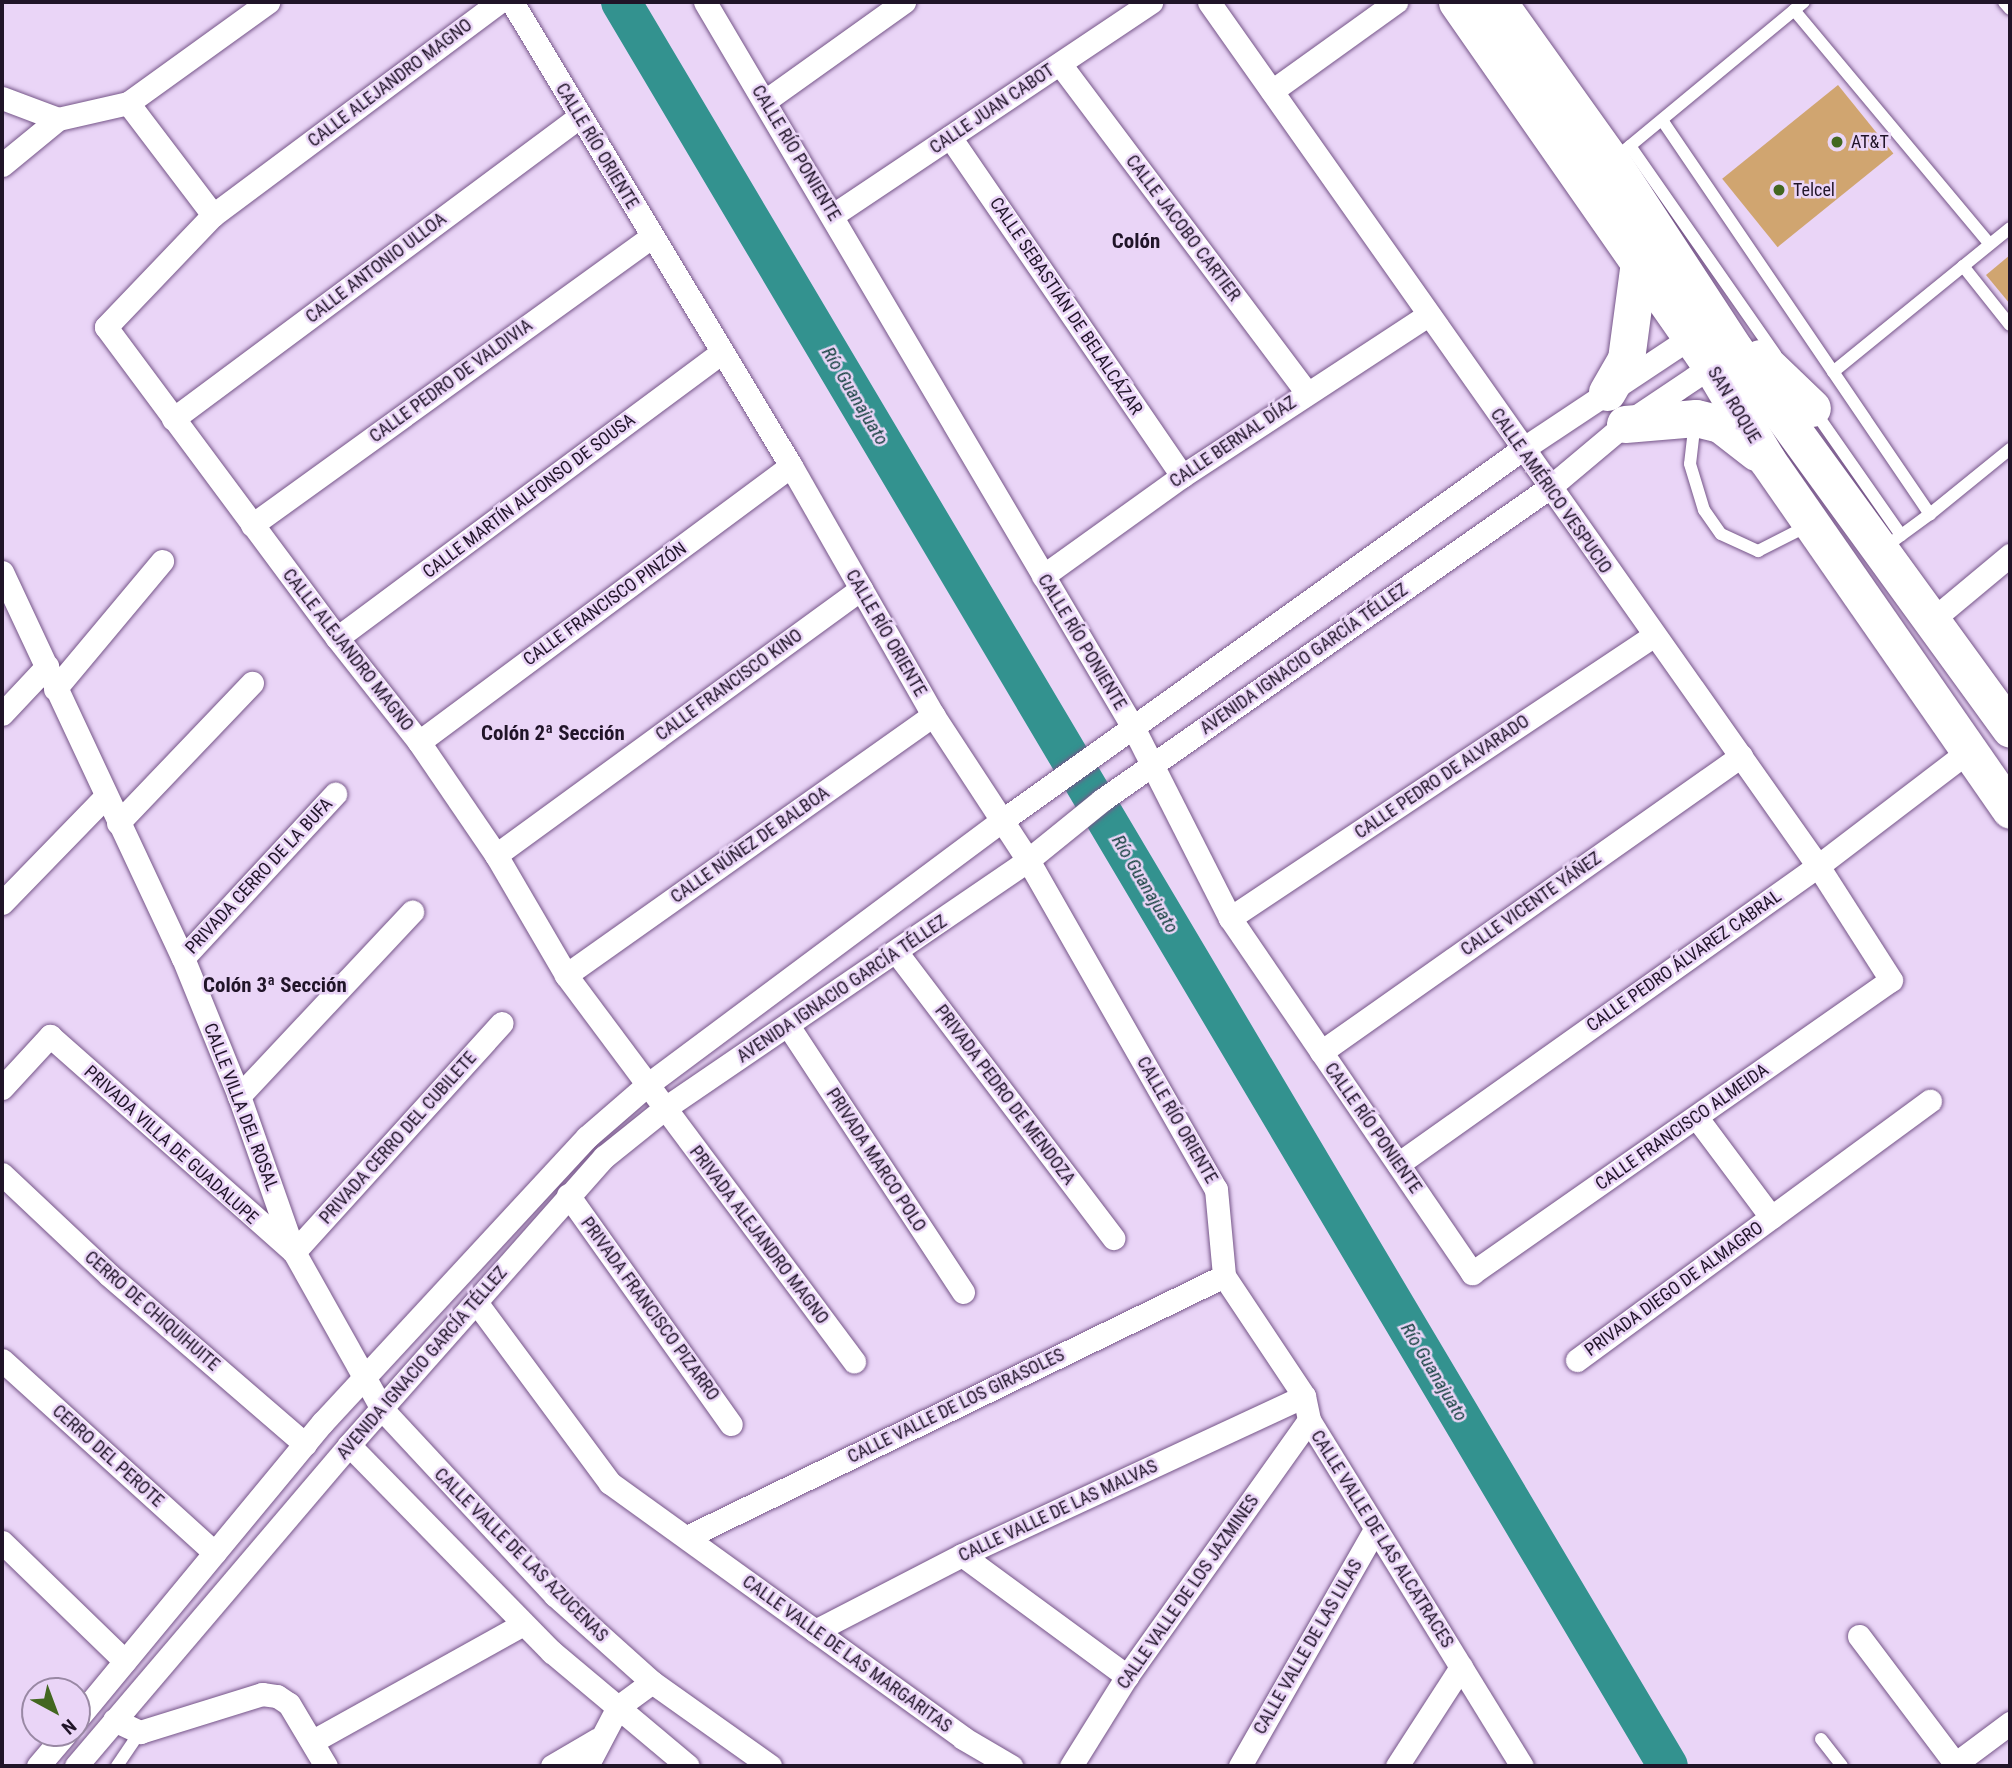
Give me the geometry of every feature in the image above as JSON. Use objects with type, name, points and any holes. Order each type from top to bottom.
[{"type":"main road","name":"SAN ROQUE","points":[[1457,2],[1639,262],[1710,334],[1890,542],[1932,620],[2010,729]]},
{"type":"main road","points":[[1498,2],[1630,160],[1689,243],[1700,275],[1710,334],[1760,359],[1777,371],[1812,408]]},
{"type":"main road","points":[[1607,392],[1626,359],[1639,262]]},
{"type":"main road","name":"SAN ROQUE","points":[[1710,334],[1768,460],[1966,753],[2010,810]]},
{"type":"main road","points":[[1625,424],[1696,418],[1720,424],[1768,460]]},
{"type":"street","points":[[2,165],[58,120],[128,103],[268,2]]},
{"type":"street","name":"CALLE ALEJANDRO MAGNO","points":[[499,2],[214,215],[106,327],[337,638],[419,742],[496,855],[566,975],[665,1108]]},
{"type":"street","name":"CALLE RÍO ORIENTE","points":[[512,2],[791,466],[933,715],[1011,814],[1037,853],[1216,1189],[1224,1276]]},
{"type":"street","name":"CALLE RÍO PONIENTE","points":[[705,2],[833,215],[1043,576],[1230,918],[1472,1273]]},
{"type":"street","points":[[765,101],[904,2]]},
{"type":"street","name":"CALLE JUAN CABOT","points":[[833,215],[1151,2]]},
{"type":"street","name":"CALLE AMÉRICO VESPUCIO","points":[[1209,2],[1521,450],[1550,487],[1818,866],[1891,980]]},
{"type":"street","points":[[1272,91],[1396,2]]},
{"type":"street","name":"CALLE JACOBO CARTIER","points":[[1060,64],[1306,392]]},
{"type":"street","points":[[2,98],[58,120]]},
{"type":"street","points":[[128,103],[214,215]]},
{"type":"street","name":"CALLE ANTONIO ULLOA","points":[[173,419],[579,117]]},
{"type":"street","name":"CALLE SEBASTIÁN DE BELALCÁZAR","points":[[950,137],[1182,476]]},
{"type":"street","name":"CALLE PEDRO DE VALDIVIA","points":[[252,525],[651,237]]},
{"type":"street","name":"CALLE BERNAL DÍAZ","points":[[1043,576],[1182,476],[1306,392],[1428,315]]},
{"type":"street","name":"AVENIDA IGNACIO GARCÍA TÉLLEZ","points":[[91,1702],[363,1378],[587,1137],[647,1085],[1011,814],[1130,732],[1521,450],[1607,392],[1710,334]]},
{"type":"street","name":"AVENIDA IGNACIO GARCÍA TÉLLEZ","points":[[76,1766],[349,1445],[604,1157],[665,1108],[897,953],[1037,853],[1148,769],[1550,487],[1625,424],[1710,334]]},
{"type":"street","name":"CALLE MARTÍN ALFONSO DE SOUSA","points":[[337,638],[721,353]]},
{"type":"street","name":"CALLE FRANCISCO PINZÓN","points":[[419,742],[791,466]]},
{"type":"street","points":[[1932,620],[2010,555]]},
{"type":"street","points":[[55,690],[162,561]]},
{"type":"street","name":"CALLE VILLA DEL ROSAL","points":[[2,572],[47,666],[55,690],[104,798],[183,958],[239,1096],[293,1252],[383,1409]]},
{"type":"street","name":"CALLE FRANCISCO KINO","points":[[496,855],[861,589]]},
{"type":"street","name":"CALLE PEDRO DE ALVARADO","points":[[1230,918],[1653,636]]},
{"type":"street","points":[[2,714],[47,666]]},
{"type":"street","points":[[118,823],[252,683]]},
{"type":"street","name":"CALLE NÚÑEZ DE BALBOA","points":[[566,975],[933,715]]},
{"type":"street","name":"CALLE PEDRO ÁLVAREZ CABRAL","points":[[1398,1164],[1818,866],[1966,753]]},
{"type":"street","name":"CALLE VICENTE YÁÑEZ","points":[[1321,1052],[1741,756]]},
{"type":"street","name":"PRIVADA CERRO DE LA BUFA","points":[[183,958],[335,794]]},
{"type":"street","points":[[2,903],[104,798]]},
{"type":"street","points":[[239,1096],[412,912]]},
{"type":"street","name":"PRIVADA PEDRO DE MENDOZA","points":[[897,953],[1113,1238]]},
{"type":"street","name":"CALLE FRANCISCO ALMEIDA","points":[[1472,1273],[1698,1118],[1891,980]]},
{"type":"street","name":"PRIVADA CERRO DEL CUBILETE","points":[[293,1252],[502,1023]]},
{"type":"street","name":"PRIVADA MARCO POLO","points":[[789,1027],[962,1293]]},
{"type":"street","name":"PRIVADA VILLA DE GUADALUPE","points":[[2,1088],[50,1036],[293,1252]]},
{"type":"street","name":"PRIVADA DIEGO DE ALMAGRO","points":[[1577,1360],[1930,1101]]},
{"type":"street","name":"PRIVADA ALEJANDRO MAGNO","points":[[665,1108],[854,1361]]},
{"type":"street","name":"PRIVADA DIEGO DE ALMAGRO","points":[[1698,1118],[1771,1217]]},
{"type":"street","name":"CERRO DE CHIQUIHUITE","points":[[2,1174],[109,1275],[305,1444]]},
{"type":"street","name":"PRIVADA FRANCISCO PIZARRO","points":[[568,1195],[732,1423]]},
{"type":"street","name":"CALLE VALLE DE LAS ALCATRACES","points":[[1224,1276],[1304,1396],[1309,1420],[1522,1766]]},
{"type":"street","name":"CALLE VALLE DE LOS GIRASOLES","points":[[687,1536],[1224,1276]]},
{"type":"street","name":"CALLE VALLE DE LAS MARGARITAS","points":[[476,1302],[610,1483],[687,1536],[963,1738],[1011,1766]]},
{"type":"street","name":"CERRO DEL PEROTE","points":[[2,1360],[215,1553]]},
{"type":"street","name":"CALLE VALLE DE LAS MALVAS","points":[[815,1631],[962,1555],[1304,1396]]},
{"type":"street","name":"CALLE VALLE DE LAS AZUCENAS","points":[[383,1409],[555,1595],[652,1682],[770,1766]]},
{"type":"street","name":"CALLE VALLE DE LOS JAZMINES","points":[[1071,1766],[1127,1676],[1309,1420]]},
{"type":"street","points":[[349,1445],[523,1625],[688,1766]]},
{"type":"street","name":"CALLE VALLE DE LAS LILAS","points":[[1240,1766],[1375,1529]]},
{"type":"street","points":[[2,1542],[125,1661]]},
{"type":"street","points":[[962,1555],[1127,1676]]},
{"type":"street","points":[[313,1741],[523,1625]]},
{"type":"street","points":[[1859,1636],[1955,1765],[2010,1723]]},
{"type":"street","points":[[1397,1766],[1461,1667]]},
{"type":"street","points":[[587,1766],[598,1739],[618,1707],[652,1682]]},
{"type":"street","points":[[114,1720],[140,1732],[262,1694],[289,1703],[326,1766]]},
{"type":"street","points":[[552,1766],[598,1739]]},
{"type":"street","points":[[38,1766],[54,1747]]},
{"type":"lane","points":[[2004,2],[2010,9]]},
{"type":"lane","points":[[1990,244],[1799,6],[1662,120],[1630,160],[1812,408],[1890,542],[1930,514],[2010,449]]},
{"type":"lane","points":[[1662,120],[1930,514]]},
{"type":"lane","points":[[1833,372],[2010,228]]},
{"type":"lane","points":[[1963,266],[2010,325]]},
{"type":"lane","points":[[1696,418],[1690,464],[1704,510],[1721,534],[1758,551],[1811,524]]},
{"type":"lane","points":[[117,1766],[140,1732]]},
{"type":"lane","points":[[1821,1739],[1842,1766]]},
{"type":"building","points":[[1838,85],[1893,153],[1778,247],[1722,179]]},
{"type":"building","points":[[2010,255],[2010,304],[1986,275]]},
{"type":"waterway","name":"Río Guanajuato","points":[[621,2],[1668,1766]]},
{"type":"place","name":"AT&T","points":[[1837,142]]},
{"type":"place","name":"Telcel","points":[[1779,190]]},
{"type":"district","name":"Colón","points":[[1136,241]]},
{"type":"district","name":"Colón 2ª Sección","points":[[553,733]]},
{"type":"district","name":"Colón 3ª Sección","points":[[275,985]]}]
